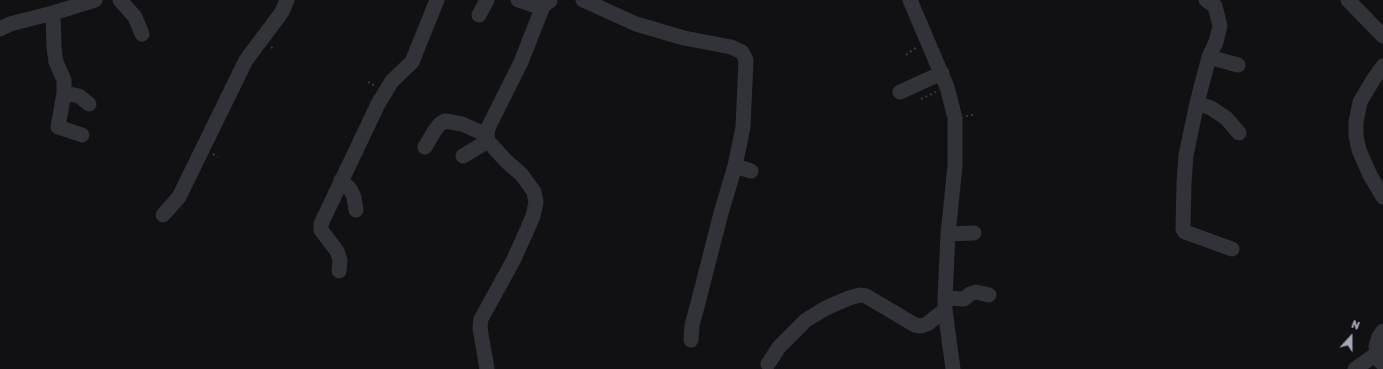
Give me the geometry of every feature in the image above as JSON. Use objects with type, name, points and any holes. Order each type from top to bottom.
[{"type":"street","points":[[0,29],[10,24],[95,0]]},
{"type":"street","points":[[120,0],[135,17],[142,34]]},
{"type":"street","points":[[163,215],[179,196],[246,60],[282,12],[287,0]]},
{"type":"street","points":[[339,271],[340,260],[337,251],[320,230],[321,224],[385,92],[392,81],[412,62],[437,0]]},
{"type":"street","points":[[480,15],[486,0]]},
{"type":"street","points":[[518,0],[536,6],[547,3]]},
{"type":"street","points":[[583,0],[636,24],[684,38],[731,47],[742,52],[746,60],[743,127],[735,166],[721,212],[696,307],[692,325],[691,340]]},
{"type":"street","points":[[910,0],[948,87],[955,118],[955,166],[948,234],[945,304],[953,369]]},
{"type":"street","points":[[1206,0],[1215,6],[1220,26],[1216,42],[1209,57],[1197,102],[1186,155],[1183,229],[1185,232],[1232,250]]},
{"type":"street","points":[[1348,0],[1383,36]]},
{"type":"street","points":[[463,156],[487,138],[488,128],[521,62],[547,3]]},
{"type":"street","points":[[53,13],[56,62],[64,80],[64,93],[58,127],[82,135]]},
{"type":"street","points":[[1209,57],[1238,65]]},
{"type":"street","points":[[1383,66],[1360,102],[1356,122],[1356,136],[1359,150],[1370,175],[1383,197]]},
{"type":"street","points":[[900,92],[942,73]]},
{"type":"street","points":[[64,93],[79,96],[89,104]]},
{"type":"street","points":[[1197,102],[1211,108],[1226,118],[1239,134]]},
{"type":"street","points":[[425,147],[440,124],[445,121],[462,124],[487,138],[506,162],[524,178],[534,192],[536,202],[531,222],[513,261],[481,319],[480,328],[487,369]]},
{"type":"street","points":[[735,166],[751,171]]},
{"type":"street","points":[[341,180],[350,189],[354,197],[356,210]]},
{"type":"street","points":[[948,234],[974,233]]},
{"type":"street","points":[[768,364],[779,347],[806,320],[826,308],[849,298],[860,295],[866,296],[915,325],[921,326],[928,324],[945,304],[964,299],[970,294],[976,292],[989,295]]},
{"type":"street","points":[[1355,369],[1380,359],[1376,346],[1378,337],[1383,331]]},
{"type":"path","points":[[921,99],[948,87]]}]
